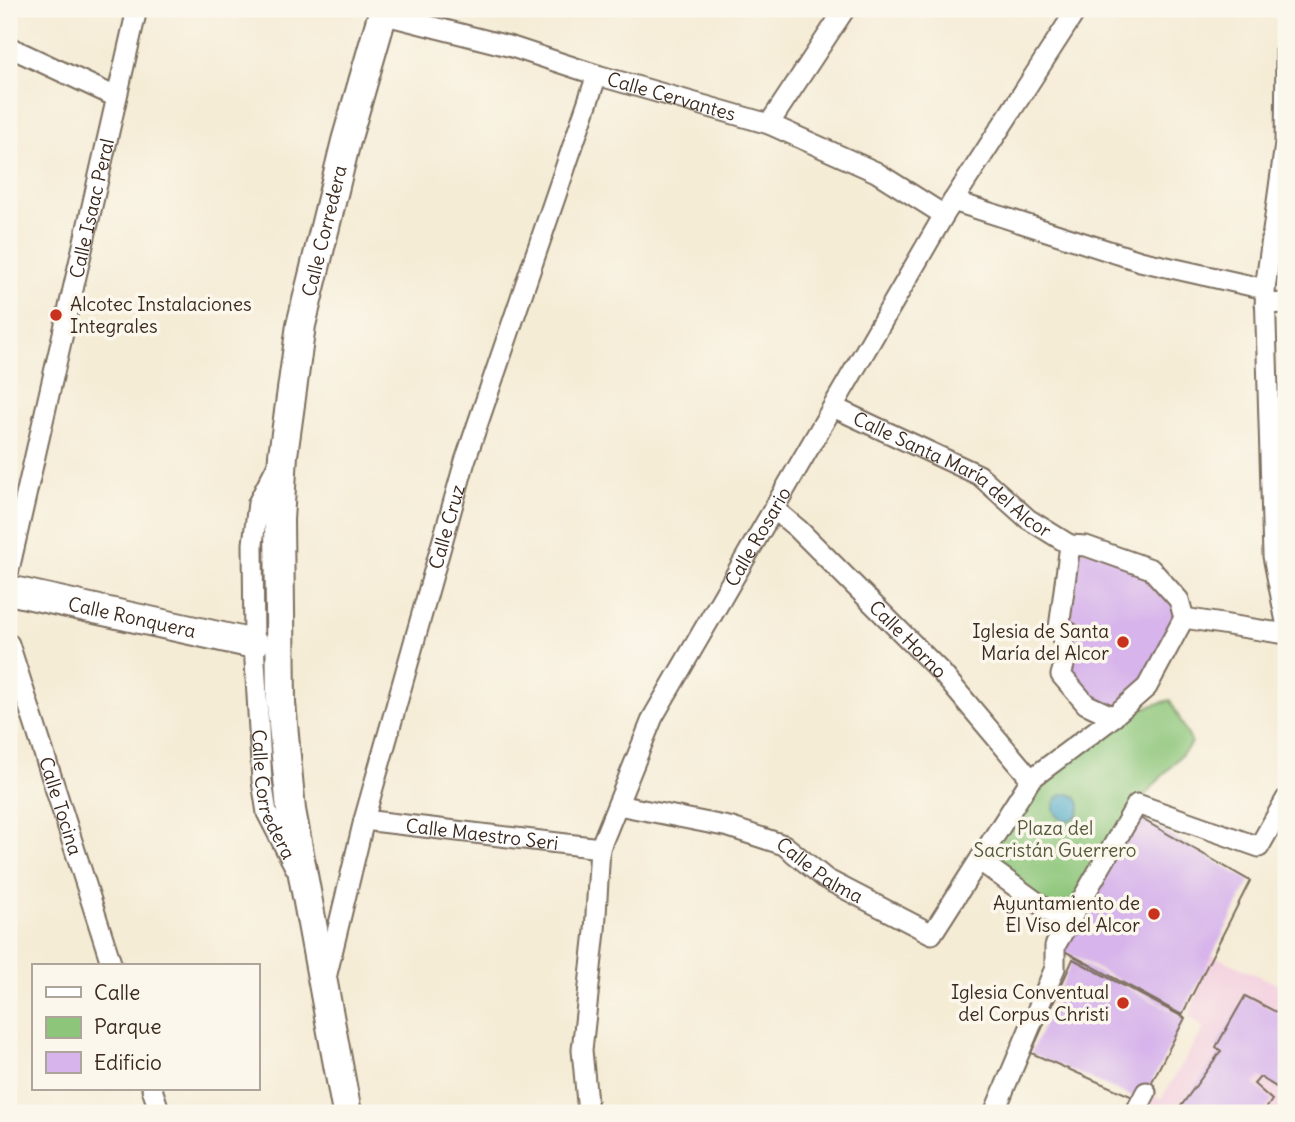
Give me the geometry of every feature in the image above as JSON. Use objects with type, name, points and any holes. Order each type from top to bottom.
[{"type":"street","name":"Calle Isaac Peral","points":[[9,570],[137,9]]},
{"type":"street","points":[[769,124],[845,9]]},
{"type":"street","name":"Calle Rosario","points":[[588,1113],[582,1050],[595,931],[600,848],[653,717],[948,208],[1077,9]]},
{"type":"street","name":"Calle Cervantes","points":[[383,12],[512,47],[597,75],[769,124],[948,208],[1026,225],[1286,303]]},
{"type":"street","name":"Calle Corredera","points":[[347,1113],[291,810],[281,704],[279,520],[283,455],[301,325],[346,141],[383,12]]},
{"type":"street","points":[[9,47],[116,97]]},
{"type":"street","points":[[1286,50],[1285,144],[1265,296],[1273,556],[1286,622]]},
{"type":"street","name":"Calle Cruz","points":[[324,986],[364,820],[465,461],[597,75]]},
{"type":"street","name":"Calle Santa María del Alcor","points":[[833,407],[979,475],[1028,519],[1070,545],[1086,546],[1151,569],[1179,600],[1184,618]]},
{"type":"street","name":"Calle Corredera","points":[[283,455],[258,503],[253,544],[254,644],[262,781],[267,813],[303,883]]},
{"type":"street","name":"Calle Horno","points":[[774,509],[798,529],[942,672],[1031,779]]},
{"type":"street","name":"Calle Santa María del Alcor","points":[[1070,545],[1059,628],[1067,655],[1061,675],[1086,704],[1114,717]]},
{"type":"street","name":"Calle Ronquera","points":[[9,590],[254,644]]},
{"type":"street","points":[[1067,924],[981,861],[1031,779],[1114,717],[1147,687],[1184,618],[1286,634]]},
{"type":"street","name":"Calle Tocina","points":[[9,644],[111,964]]},
{"type":"street","points":[[994,1113],[1055,968],[1055,946],[1136,804],[1258,847],[1286,799]]},
{"type":"street","name":"Calle Palma","points":[[618,806],[729,827],[784,845],[826,879],[932,934],[981,861]]},
{"type":"street","name":"Calle Maestro Seri","points":[[364,820],[600,848]]},
{"type":"street","points":[[152,1090],[160,1113]]},
{"type":"street","points":[[1135,1113],[1146,1092]]},
{"type":"shaded area","points":[[1210,954],[1286,988],[1286,1113],[1135,1113],[1146,1092],[1161,1099],[1204,1028],[1189,1017]]},
{"type":"green space","name":"Plaza del Sacristán Guerrero","points":[[1170,700],[1192,743],[1137,804],[1067,924],[980,861],[1031,779],[1114,717]]},
{"type":"water","points":[[1067,794],[1076,798],[1080,807],[1076,816],[1067,820],[1058,816],[1054,807],[1058,798]]},
{"type":"building","name":"Iglesia de Santa María del Alcor","points":[[1070,545],[1151,569],[1184,618],[1147,687],[1114,717],[1061,675],[1067,655],[1082,628],[1061,615]]},
{"type":"building","name":"Ayuntamiento de El Viso del Alcor","points":[[1133,814],[1250,881],[1182,1015],[1057,947]]},
{"type":"building","points":[[1073,959],[1185,1018],[1142,1101],[1031,1053]]},
{"type":"building","points":[[1245,996],[1286,1017],[1286,1093],[1260,1077],[1254,1084],[1272,1100],[1263,1113],[1176,1113],[1221,1051],[1216,1047]]},
{"type":"place","name":"Alcotec Instalaciones Integrales","points":[[56,315]]},
{"type":"place","name":"Iglesia de Santa María del Alcor","points":[[1123,642]]},
{"type":"place","name":"Ayuntamiento de El Viso del Alcor","points":[[1154,914]]},
{"type":"place","name":"Iglesia Conventual del Corpus Christi","points":[[1123,1003]]}]
